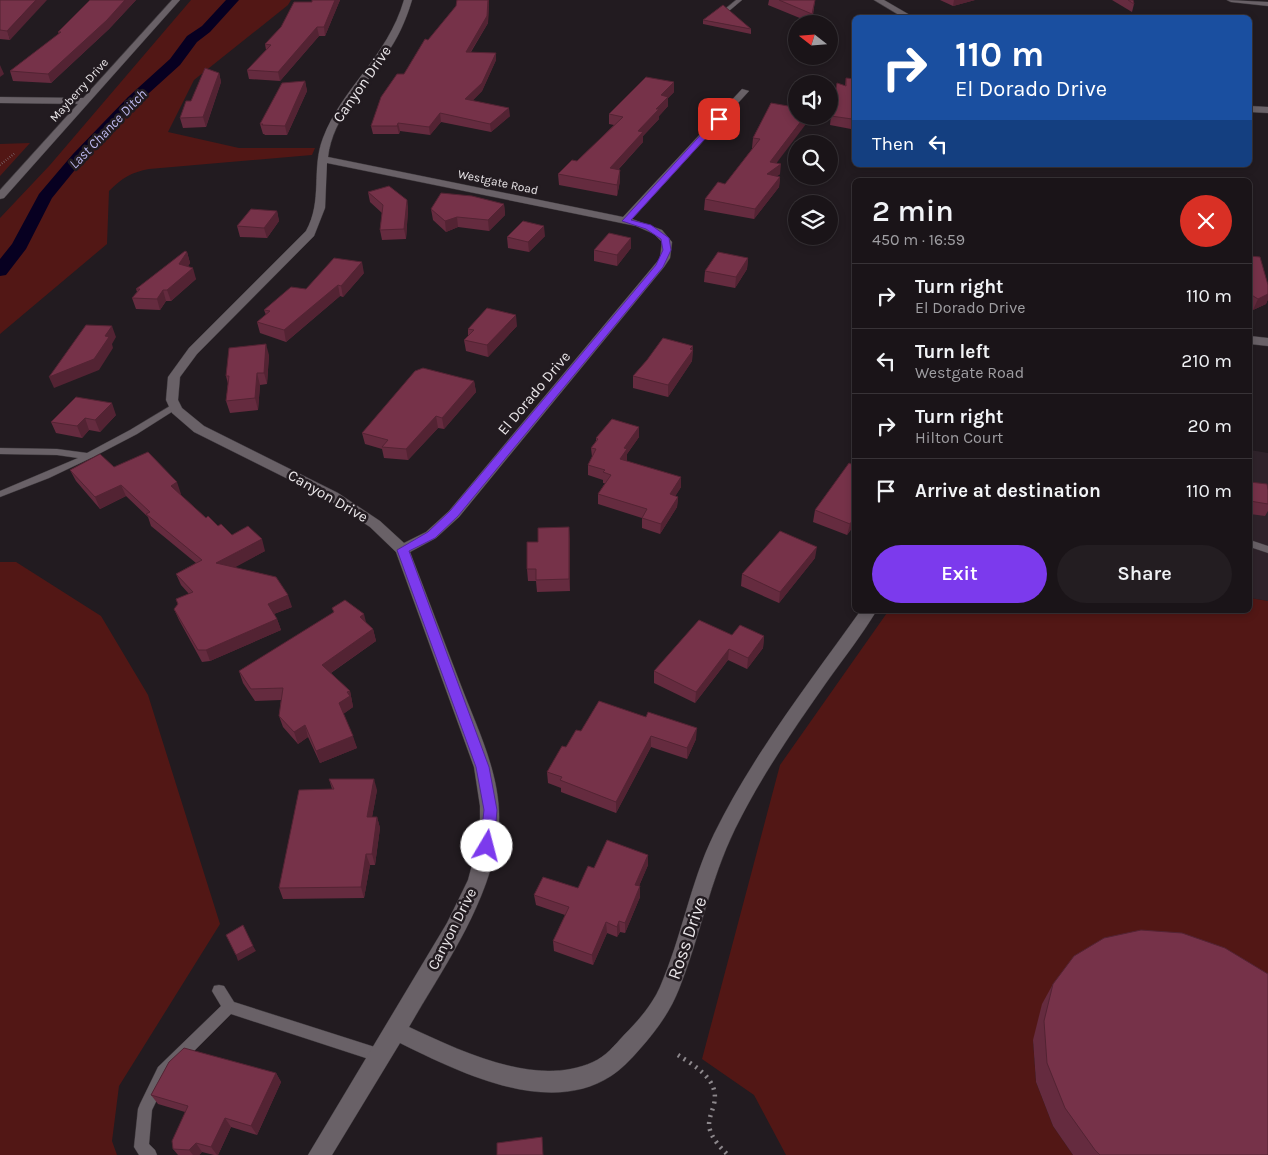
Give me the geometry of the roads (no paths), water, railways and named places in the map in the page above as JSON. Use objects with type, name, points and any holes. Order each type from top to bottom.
[{"type":"street","name":"Mayberry Drive","points":[[0,196],[176,0]]},
{"type":"street","name":"Canyon Drive","points":[[319,1155],[396,1031],[467,904],[487,846],[491,821],[490,800],[483,767],[402,550],[375,524],[333,496],[200,429],[187,420],[175,406],[172,389],[174,377],[193,351],[296,251],[314,228],[320,210],[322,160],[327,139],[340,114],[395,37],[403,20],[408,0]]},
{"type":"street","points":[[878,0],[906,15]]},
{"type":"street","points":[[1231,0],[1268,4]]},
{"type":"street","points":[[626,221],[744,91]]},
{"type":"street","points":[[0,100],[84,102]]},
{"type":"street","points":[[1252,109],[1268,110]]},
{"type":"street","name":"Westgate Road","points":[[322,160],[336,160],[626,221],[648,227],[665,238]]},
{"type":"street","name":"El Dorado Drive","points":[[402,550],[426,538],[444,524],[537,416],[660,266],[667,250],[665,238]]},
{"type":"street","points":[[1252,340],[1268,342]]},
{"type":"street","name":"Ross Drive","points":[[396,1031],[489,1071],[524,1081],[564,1081],[596,1073],[622,1053],[649,1024],[668,991],[720,842],[757,771],[867,613]]},
{"type":"lane","points":[[728,10],[739,0]]},
{"type":"lane","points":[[0,494],[42,478],[87,456],[146,426],[175,406]]},
{"type":"lane","points":[[0,451],[57,452],[87,456]]},
{"type":"lane","points":[[1252,544],[1268,550]]},
{"type":"lane","points":[[219,991],[228,1007],[380,1056]]},
{"type":"lane","points":[[150,1155],[141,1147],[145,1109],[163,1072],[228,1007]]},
{"type":"waterway","name":"Last Chance Ditch","points":[[0,271],[20,245],[45,197],[78,157],[133,100],[175,62],[192,39],[206,29],[233,0]]}]
